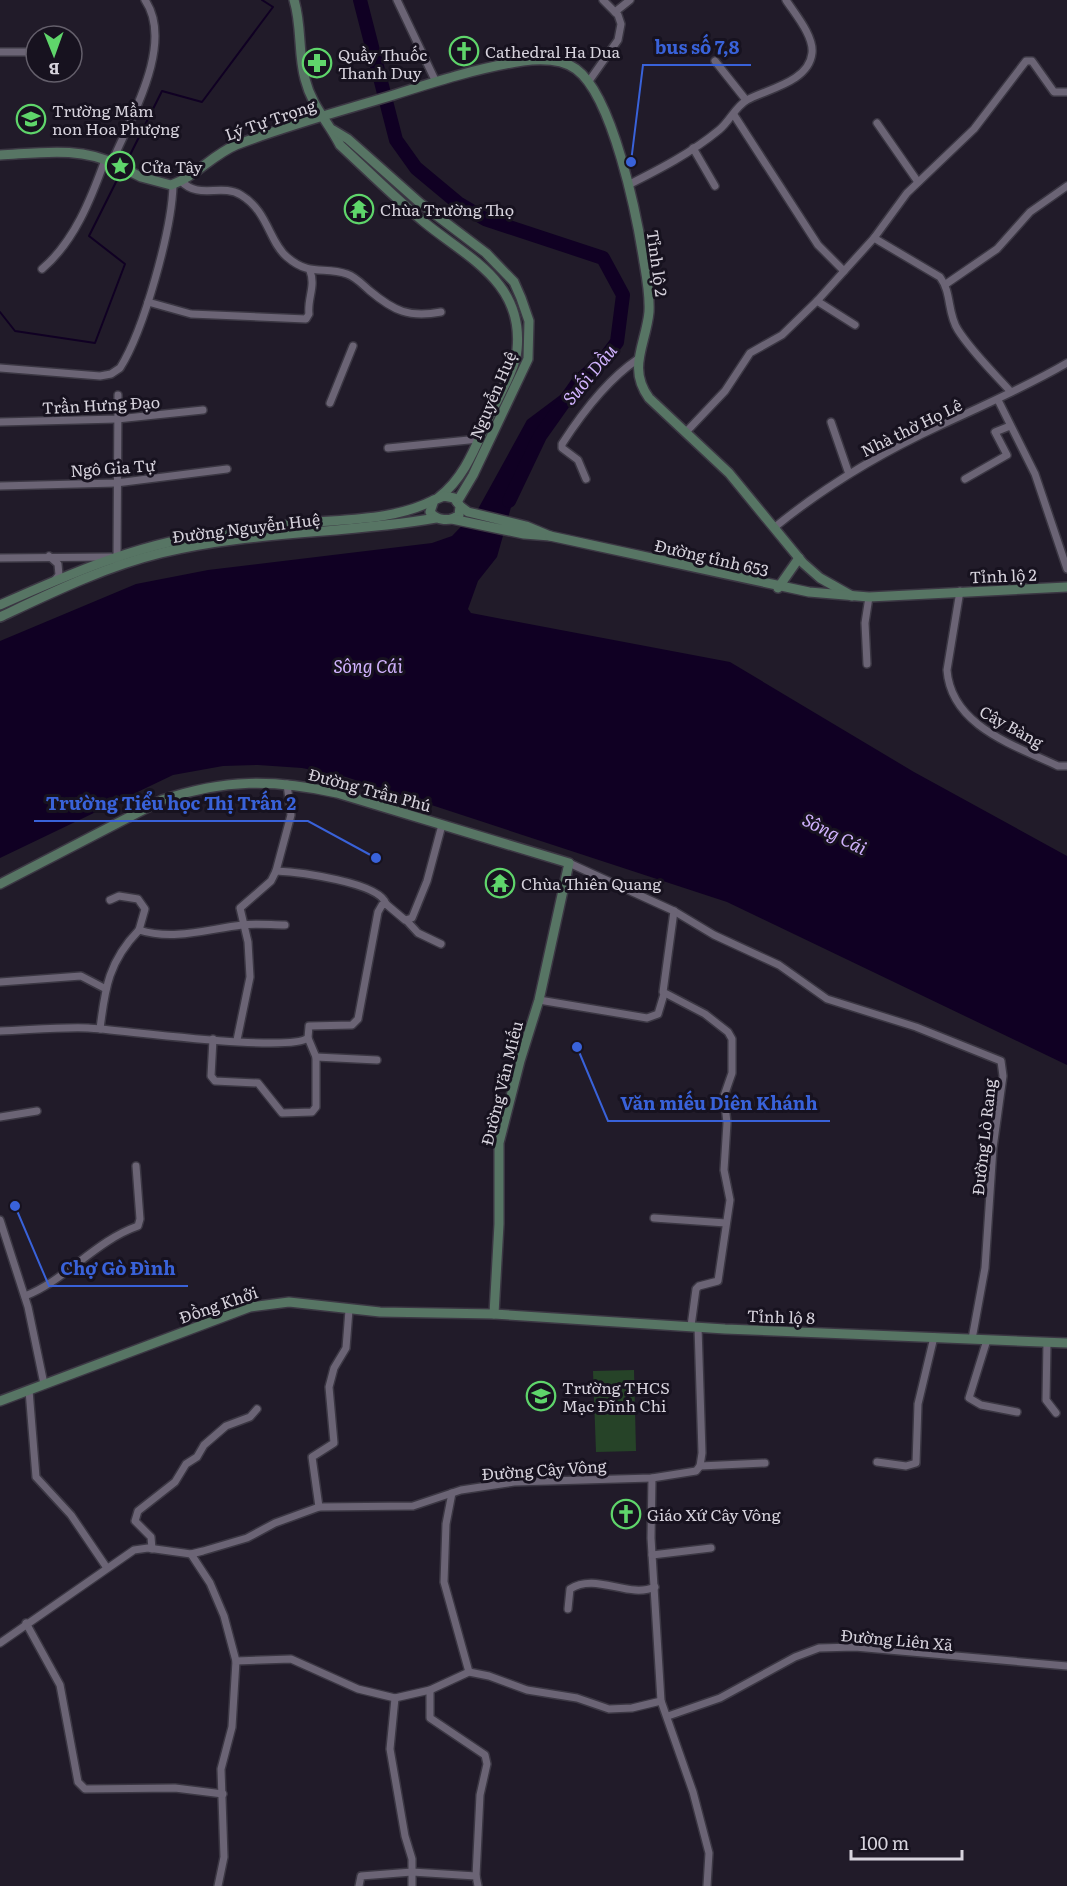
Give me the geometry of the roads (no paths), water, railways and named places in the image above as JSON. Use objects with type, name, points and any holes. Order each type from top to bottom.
[{"type":"main road","name":"Nguyễn Huệ","points":[[294,0],[304,76],[312,102],[321,117],[333,130],[340,145],[424,222],[488,270],[503,289],[517,320],[517,352],[498,398],[455,482],[437,498]]},
{"type":"main road","name":"Tỉnh lộ 2","points":[[404,92],[522,61],[543,60],[569,65],[589,81],[601,103],[628,185],[648,286],[648,314],[637,372],[644,392],[729,473],[798,558],[820,578],[852,596]]},
{"type":"main road","name":"Lý Tự Trọng","points":[[177,183],[236,145],[404,92]]},
{"type":"main road","name":"Nguyễn Huệ","points":[[333,130],[348,138],[420,203],[486,253],[514,282],[529,321],[528,359],[458,504]]},
{"type":"main road","points":[[0,155],[69,152],[115,164],[164,185],[177,183]]},
{"type":"main road","points":[[498,398],[508,402]]},
{"type":"main road","points":[[449,496],[458,504],[459,515],[452,519],[436,518],[430,512],[437,498],[449,496]]},
{"type":"main road","name":"Đường Nguyễn Huệ","points":[[0,605],[56,580],[182,539],[294,524],[392,515],[437,498]]},
{"type":"main road","name":"Đường tỉnh 653","points":[[458,504],[472,518]]},
{"type":"main road","name":"Đường Nguyễn Huệ","points":[[0,617],[117,561],[193,547],[383,527],[436,518]]},
{"type":"main road","name":"Đường tỉnh 653","points":[[452,519],[472,518],[778,588],[869,597]]},
{"type":"main road","points":[[294,524],[295,535]]},
{"type":"main road","points":[[778,588],[798,558]]},
{"type":"main road","name":"Tỉnh lộ 2","points":[[869,597],[1067,587]]},
{"type":"main road","name":"Đường Trần Phú","points":[[0,884],[135,813],[180,794],[222,784],[270,781],[337,793],[569,863]]},
{"type":"main road","name":"Đường Văn Miếu","points":[[494,1314],[499,1224],[499,1143],[520,1060],[539,1000],[569,863]]},
{"type":"main road","name":"Đồng Khởi","points":[[0,1401],[264,1303],[306,1303],[349,1310],[494,1314]]},
{"type":"main road","name":"Tỉnh lộ 8","points":[[494,1314],[695,1327],[1067,1343]]},
{"type":"street","points":[[42,269],[56,257],[115,164],[153,63],[156,33],[151,10],[145,0]]},
{"type":"street","points":[[397,0],[436,82]]},
{"type":"street","points":[[589,81],[618,40],[620,20],[603,0]]},
{"type":"street","points":[[615,12],[630,0]]},
{"type":"street","points":[[628,185],[674,162],[724,126],[746,100],[784,84],[801,72],[812,54],[810,41],[786,0]]},
{"type":"street","points":[[0,52],[24,52]]},
{"type":"street","points":[[715,61],[746,100]]},
{"type":"street","points":[[687,431],[725,391],[750,353],[782,335],[817,301],[874,238],[884,221],[918,182],[974,129],[1026,61],[1032,61],[1054,92],[1067,92]]},
{"type":"street","points":[[734,115],[818,245],[844,271]]},
{"type":"street","points":[[877,123],[918,182]]},
{"type":"street","points":[[693,148],[715,186]]},
{"type":"street","points":[[0,368],[100,376],[111,375],[120,368],[148,302],[172,215],[177,183],[194,191],[228,190],[243,196],[260,213],[284,254],[310,271],[351,276],[389,305],[410,315],[441,312]]},
{"type":"street","points":[[946,284],[996,249],[1030,212],[1067,186]]},
{"type":"street","points":[[874,238],[933,270],[946,284],[950,310],[958,330],[1011,392]]},
{"type":"street","points":[[148,302],[191,314],[306,319],[309,314],[308,302],[314,284],[310,271]]},
{"type":"street","points":[[817,301],[855,325]]},
{"type":"street","points":[[330,403],[353,346]]},
{"type":"street","points":[[586,479],[581,464],[562,448],[562,444],[603,391],[625,367],[638,359]]},
{"type":"street","name":"Nhà thờ Họ Lê","points":[[775,527],[814,496],[849,474],[937,427],[998,400],[1067,363]]},
{"type":"street","points":[[0,558],[49,556],[117,561],[118,395]]},
{"type":"street","points":[[998,400],[1042,492],[1047,516],[1062,550],[1067,569]]},
{"type":"street","name":"Trần Hưng Đạo","points":[[0,422],[117,418],[203,410]]},
{"type":"street","points":[[831,422],[849,474]]},
{"type":"street","points":[[965,479],[1007,455],[995,432],[1010,426]]},
{"type":"street","points":[[388,448],[479,439]]},
{"type":"street","name":"Ngô Gia Tự","points":[[0,486],[116,483],[227,469]]},
{"type":"street","points":[[49,556],[58,564],[59,575],[56,580]]},
{"type":"street","name":"Cây Bàng","points":[[960,591],[947,670],[951,691],[961,709],[971,720],[1001,739],[1058,766],[1067,766]]},
{"type":"street","points":[[867,664],[865,623],[869,597]]},
{"type":"street","points":[[237,1040],[250,977],[248,942],[240,913],[241,905],[265,887],[276,871],[291,815],[287,784]]},
{"type":"street","points":[[407,921],[412,918],[427,880],[442,825]]},
{"type":"street","points":[[539,1000],[647,1018],[658,1014],[664,994],[663,979],[674,911],[569,863]]},
{"type":"street","points":[[276,871],[314,875],[379,894],[386,904],[418,933],[441,944]]},
{"type":"street","points":[[100,1029],[107,978],[124,946],[139,930],[145,909],[138,899],[119,896],[110,900]]},
{"type":"street","points":[[213,1039],[213,1079],[219,1082],[258,1083],[285,1114],[307,1114],[315,1110],[316,1057],[308,1038],[308,1028],[311,1024],[352,1025],[358,1019],[378,912],[382,905],[386,904]]},
{"type":"street","name":"Đường Lò Rang","points":[[674,911],[714,935],[779,965],[817,994],[839,1004],[916,1027],[1001,1061],[1003,1076],[993,1148],[985,1268],[972,1339]]},
{"type":"street","points":[[139,930],[159,935],[177,935],[244,924],[285,925]]},
{"type":"street","points":[[0,982],[81,976],[106,989]]},
{"type":"street","points":[[664,994],[698,1010],[731,1036],[732,1073],[724,1096],[727,1123],[724,1170],[730,1194],[719,1278],[715,1282],[697,1287],[695,1327],[700,1466]]},
{"type":"street","points":[[0,1031],[100,1029],[286,1044],[298,1043],[308,1038]]},
{"type":"street","points":[[316,1057],[377,1060]]},
{"type":"street","points":[[0,1117],[37,1112]]},
{"type":"street","points":[[25,1296],[49,1284],[102,1244],[138,1226],[140,1219],[136,1166]]},
{"type":"street","points":[[654,1218],[726,1222]]},
{"type":"street","points":[[0,1220],[25,1296],[44,1383]]},
{"type":"street","points":[[319,1508],[312,1456],[334,1443],[329,1387],[334,1368],[346,1348],[349,1310]]},
{"type":"street","points":[[877,1462],[906,1466],[916,1463],[918,1404],[934,1337]]},
{"type":"street","points":[[987,1340],[969,1398],[981,1405],[1017,1412]]},
{"type":"street","points":[[1047,1342],[1046,1400],[1056,1413]]},
{"type":"street","points":[[29,1390],[36,1477],[71,1515],[107,1568]]},
{"type":"street","points":[[152,1549],[151,1537],[135,1521],[138,1511],[174,1482],[186,1464],[197,1457],[204,1445],[226,1426],[250,1417],[257,1409]]},
{"type":"street","name":"Đường Cây Vông","points":[[0,1642],[135,1550],[152,1549],[191,1554],[241,1540],[287,1518],[319,1508],[413,1506],[452,1493],[514,1482],[652,1478],[693,1472],[700,1466],[765,1463]]},
{"type":"street","points":[[652,1478],[652,1555],[661,1701],[693,1792],[709,1853],[707,1886]]},
{"type":"street","points":[[452,1493],[446,1524],[444,1582],[469,1672]]},
{"type":"street","points":[[652,1555],[711,1548]]},
{"type":"street","points":[[191,1554],[210,1583],[224,1616],[236,1661],[232,1727],[221,1769],[224,1857],[218,1886]]},
{"type":"street","points":[[568,1609],[570,1589],[577,1585],[603,1585],[635,1591],[655,1587]]},
{"type":"street","points":[[26,1623],[60,1685],[78,1782],[85,1789],[175,1788],[223,1794]]},
{"type":"street","name":"Đường Liên Xã","points":[[668,1716],[720,1698],[795,1657],[819,1648],[855,1647],[1067,1666]]},
{"type":"street","points":[[236,1661],[291,1659],[358,1689],[395,1698],[430,1690],[469,1672],[489,1676],[527,1690],[577,1698],[609,1709],[632,1708],[661,1701]]},
{"type":"street","points":[[430,1690],[430,1718],[485,1755],[487,1764],[480,1795],[476,1876],[478,1886]]},
{"type":"street","points":[[395,1698],[390,1749],[405,1836],[410,1848],[412,1886]]},
{"type":"street","points":[[359,1886],[361,1876],[412,1872],[476,1876]]},
{"type":"water","name":"Sông Cái","points":[[579,381],[540,432],[515,473],[517,486],[497,557],[478,581],[468,609],[471,613],[730,662],[914,772],[1067,856],[1067,1065],[727,902],[346,777],[302,768],[258,765],[223,766],[173,775],[0,858],[0,641],[136,584],[208,570],[432,543],[452,536],[478,509],[527,420]]},
{"type":"waterway","points":[[125,165],[162,91],[202,102],[273,7],[262,0]]},
{"type":"waterway","name":"Suối Dầu","points":[[360,0],[396,140],[416,168],[458,203],[485,219],[603,258],[623,295],[617,342],[605,358],[579,381],[540,436],[509,501]]},
{"type":"waterway","points":[[0,312],[15,331],[95,343],[125,264],[89,236],[122,170]]},
{"type":"place","name":"Cathedral Ha Dua","points":[[464,51]]},
{"type":"place","name":"Quầy Thuốc Thanh Duy","points":[[317,63]]},
{"type":"place","name":"Trường Mầm non Hoa Phượng","points":[[31,119]]},
{"type":"place","name":"bus số 7,8","points":[[631,162]]},
{"type":"place","name":"Cửa Tây","points":[[120,166]]},
{"type":"place","name":"Chùa Trường Thọ","points":[[359,209]]},
{"type":"place","name":"Trường Tiểu học Thị Trấn 2","points":[[376,858]]},
{"type":"place","name":"Chùa Thiên Quang","points":[[500,883]]},
{"type":"place","name":"Văn miếu Diên Khánh","points":[[577,1047]]},
{"type":"place","name":"Chợ Gò Đình","points":[[15,1206]]},
{"type":"place","name":"Trường THCS Mạc Đĩnh Chi","points":[[541,1396]]},
{"type":"place","name":"Giáo Xứ Cây Vông","points":[[626,1514]]}]
